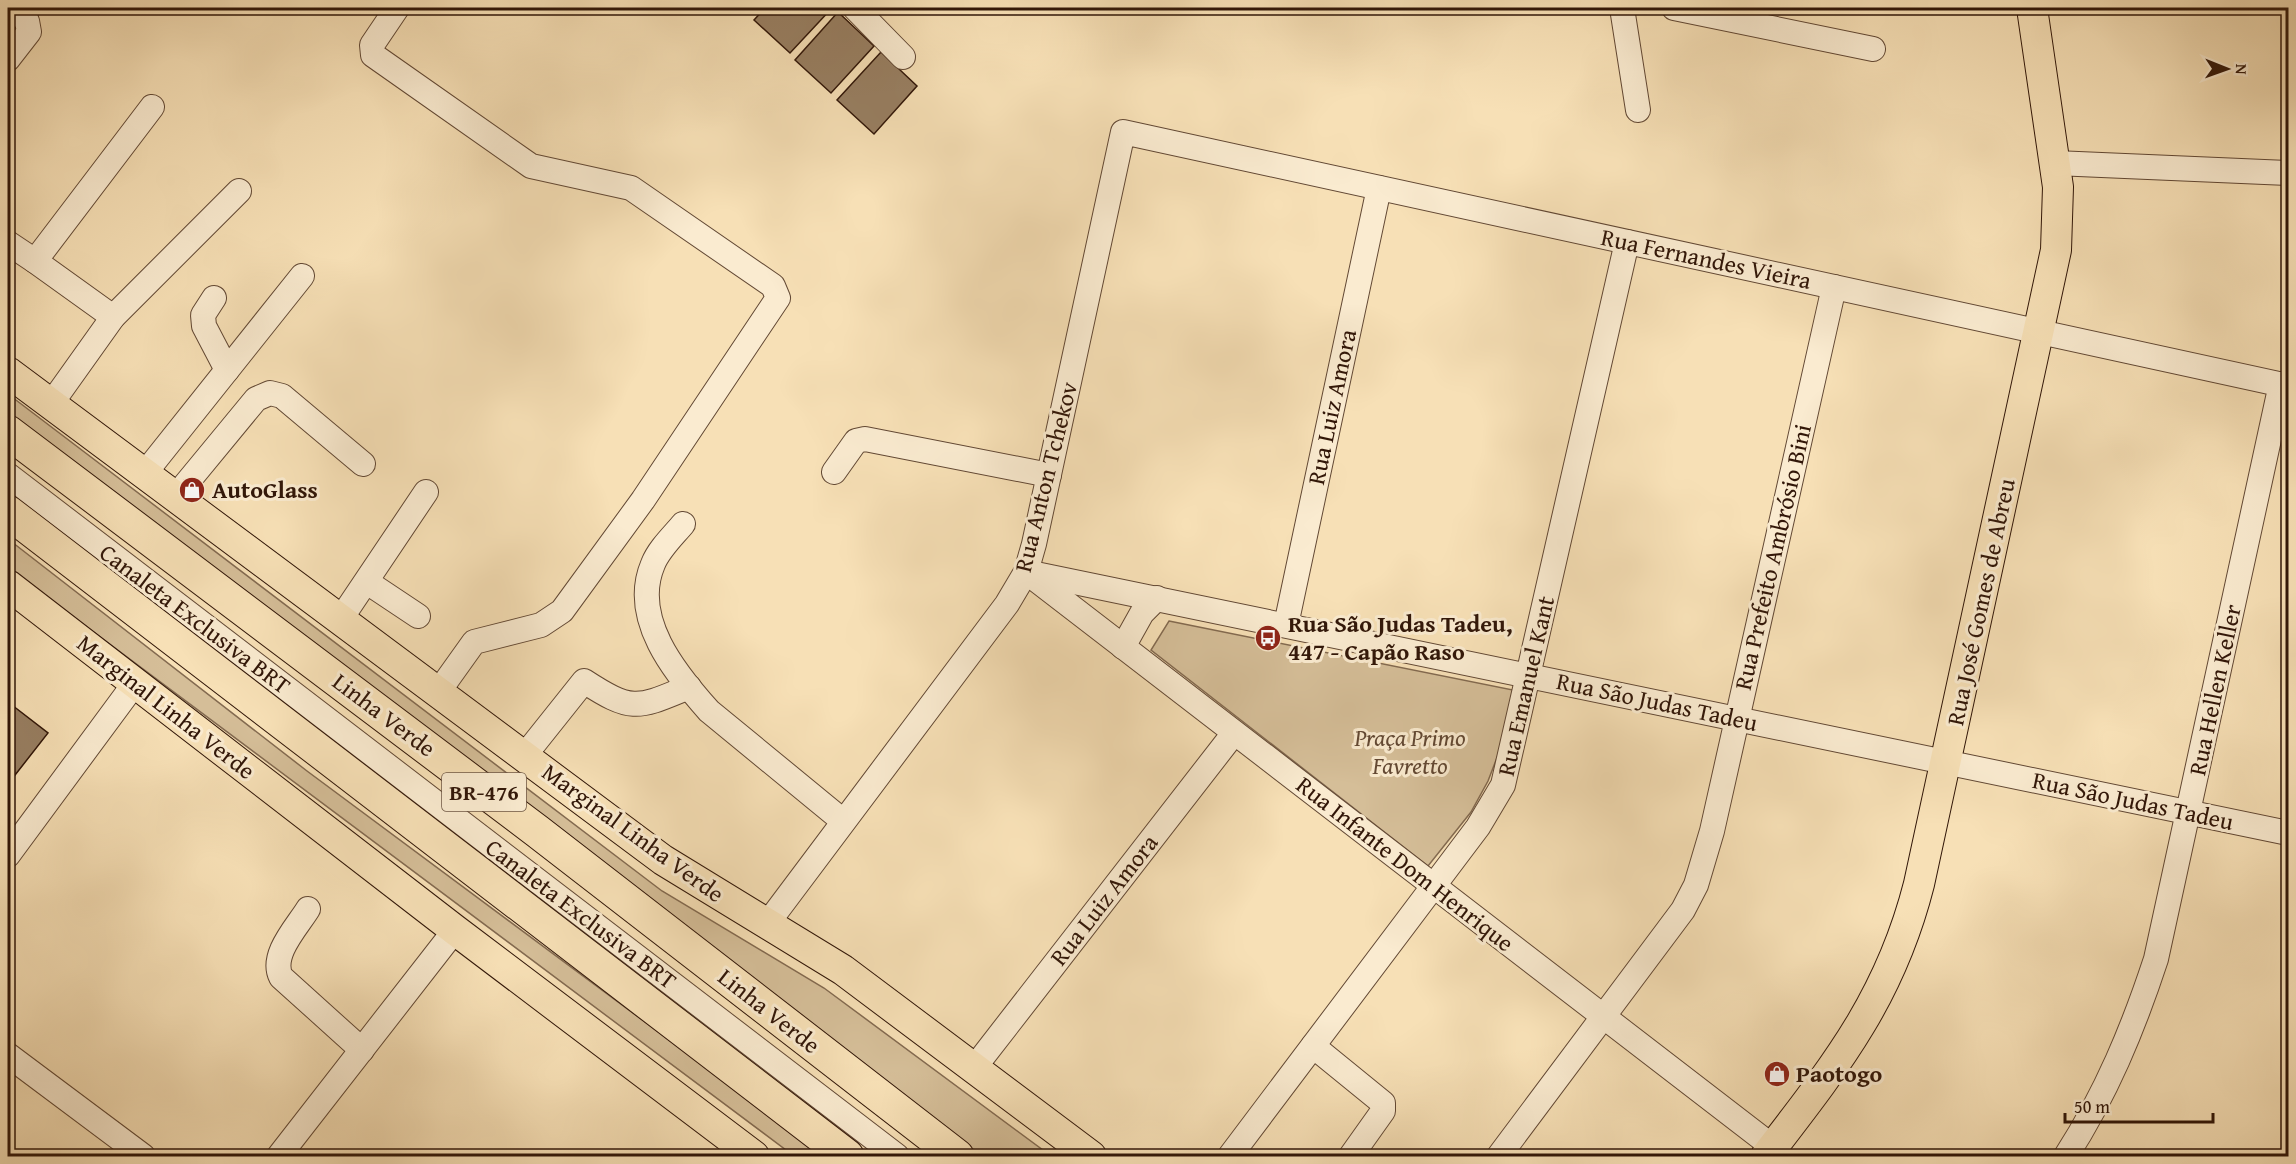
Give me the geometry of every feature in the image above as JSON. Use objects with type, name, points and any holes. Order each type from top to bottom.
[{"type":"highway","name":"Linha Verde","points":[[8,432],[483,790],[957,1156]]},
{"type":"highway","name":"BR-476","points":[[8,512],[847,1156]]},
{"type":"main road","name":"Rua José Gomes de Abreu","points":[[1774,1153],[1855,1037],[1897,955],[1910,919],[1946,762],[2040,331],[2058,229],[2055,163],[2032,8]]},
{"type":"main road","name":"Marginal Linha Verde","points":[[8,372],[671,866],[843,970],[1091,1156]]},
{"type":"main road","name":"Marginal Linha Verde","points":[[8,585],[752,1156]]},
{"type":"street","points":[[8,59],[29,32],[27,21],[14,8]]},
{"type":"street","points":[[397,8],[372,45],[373,55],[531,166],[631,188],[773,286],[778,298],[644,500],[562,611],[542,625],[474,642],[439,692]]},
{"type":"street","points":[[855,8],[903,57]]},
{"type":"street","points":[[1622,8],[1638,110]]},
{"type":"street","points":[[1674,8],[1873,49]]},
{"type":"street","points":[[35,261],[152,106]]},
{"type":"street","name":"Rua Fernandes Vieira","points":[[1123,132],[2285,385]]},
{"type":"street","name":"Rua Anton Tchekov","points":[[766,924],[1007,604],[1026,572],[1123,132]]},
{"type":"street","points":[[2055,163],[2289,173]]},
{"type":"street","name":"Rua Luiz Amora","points":[[1286,625],[1379,188]]},
{"type":"street","points":[[51,404],[113,317],[239,191]]},
{"type":"street","name":"Rua Emanuel Kant","points":[[1230,1156],[1487,813],[1503,785],[1530,676],[1627,242]]},
{"type":"street","points":[[8,243],[113,317]]},
{"type":"street","points":[[145,473],[302,276]]},
{"type":"street","name":"Rua Prefeito Ambrósio Bini","points":[[1499,1156],[1668,933],[1696,885],[1712,831],[1834,287]]},
{"type":"street","points":[[214,298],[203,315],[204,326],[227,370]]},
{"type":"street","name":"Rua Hellen Keller","points":[[2066,1156],[2111,1078],[2136,1019],[2156,959],[2285,385]]},
{"type":"street","points":[[176,496],[256,399],[270,393],[282,396],[363,464]]},
{"type":"street","points":[[834,472],[856,441],[865,439],[1049,474]]},
{"type":"street","name":"Canaleta Exclusiva BRT","points":[[8,475],[897,1156]]},
{"type":"street","points":[[340,620],[426,492]]},
{"type":"street","points":[[683,524],[654,561],[648,576],[646,606],[657,639],[689,687],[726,727],[843,821]]},
{"type":"street","name":"Rua São Judas Tadeu","points":[[1026,572],[2289,833]]},
{"type":"street","name":"Rua Infante Dom Henrique","points":[[1026,572],[1605,1018],[1774,1153]]},
{"type":"street","points":[[367,582],[418,616]]},
{"type":"street","points":[[1123,647],[1142,613],[1157,598]]},
{"type":"street","points":[[525,755],[584,681],[611,699],[636,705],[689,687]]},
{"type":"street","points":[[8,855],[135,683]]},
{"type":"street","name":"Rua Luiz Amora","points":[[974,1068],[1234,733]]},
{"type":"street","points":[[308,909],[278,958],[277,968],[281,977],[362,1050]]},
{"type":"street","points":[[279,1156],[455,930]]},
{"type":"street","points":[[1313,1046],[1383,1103],[1383,1111],[1351,1156]]},
{"type":"street","points":[[8,1056],[143,1156]]},
{"type":"green space","points":[[8,394],[662,891],[824,988],[1051,1156],[982,1156],[8,416]]},
{"type":"green space","points":[[8,539],[307,771],[822,1156],[794,1156],[8,568]]},
{"type":"green space","name":"Praça Primo Favretto","points":[[1169,621],[1513,690],[1498,755],[1488,781],[1471,812],[1428,866],[1151,650]]},
{"type":"building","points":[[742,8],[754,8],[748,13]]},
{"type":"building","points":[[765,8],[832,8],[790,53],[754,20]]},
{"type":"building","points":[[838,12],[874,46],[831,93],[795,60]]},
{"type":"building","points":[[881,52],[917,86],[874,134],[837,100]]},
{"type":"building","points":[[8,702],[48,733],[8,784]]},
{"type":"place","name":"AutoGlass","points":[[192,490]]},
{"type":"place","name":"Rua São Judas Tadeu, 447 - Capão Raso","points":[[1268,638]]},
{"type":"place","name":"Paotogo","points":[[1777,1074]]}]
